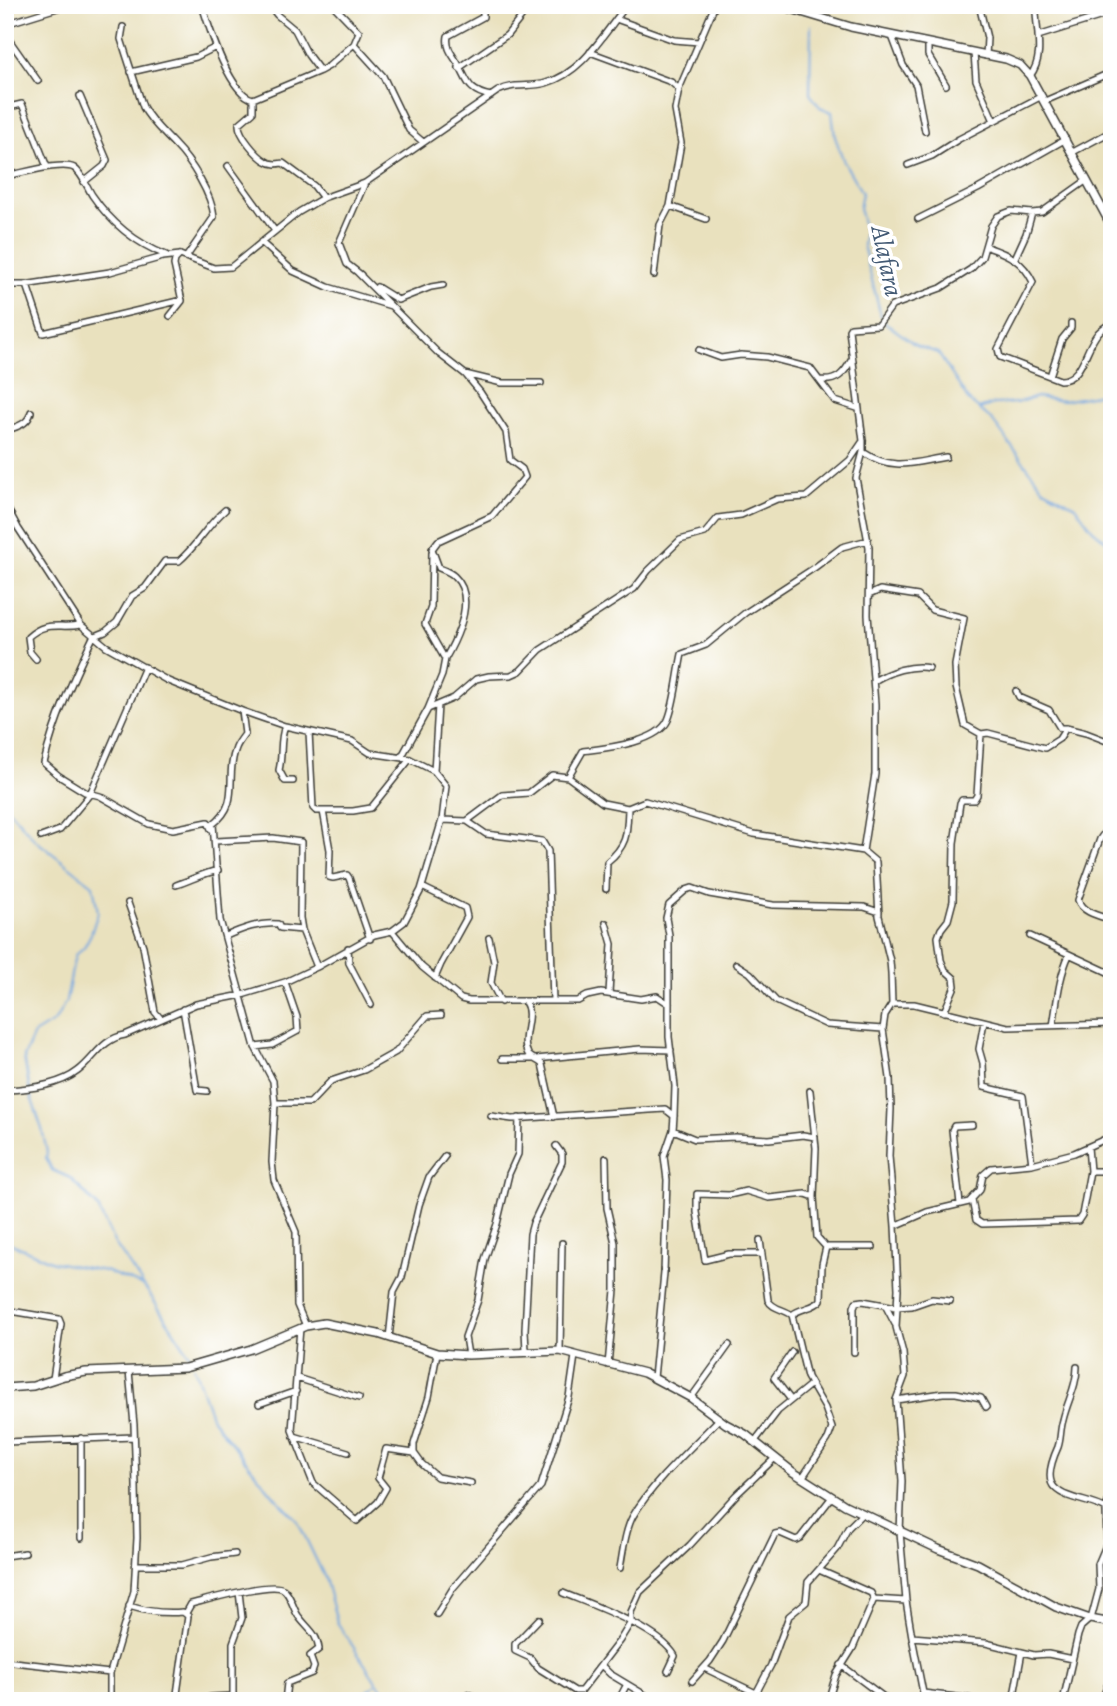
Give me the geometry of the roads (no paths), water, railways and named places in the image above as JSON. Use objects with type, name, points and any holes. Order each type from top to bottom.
[{"type":"street","points":[[38,81],[5,33],[12,22],[67,5]]},
{"type":"street","points":[[202,5],[216,47],[237,86],[246,98],[253,99],[320,71],[354,44],[359,32],[333,5]]},
{"type":"street","points":[[269,5],[294,28],[320,71]]},
{"type":"street","points":[[483,5],[483,17],[448,36],[447,41],[451,55],[471,87],[481,94],[491,96]]},
{"type":"street","points":[[459,68],[507,35],[531,5]]},
{"type":"street","points":[[5,285],[27,285],[110,272],[170,256],[183,255],[214,268],[231,267],[299,212],[323,198],[365,183],[491,96],[507,87],[545,84],[560,78],[580,64],[627,5]]},
{"type":"street","points":[[654,275],[660,225],[670,206],[681,143],[675,110],[678,89],[715,5]]},
{"type":"street","points":[[778,5],[851,27],[1014,62],[1030,76],[1112,227]]},
{"type":"street","points":[[979,5],[988,38],[986,56]]},
{"type":"street","points":[[1030,76],[1039,61],[1036,5]]},
{"type":"street","points":[[1038,36],[1112,13]]},
{"type":"street","points":[[616,19],[674,40],[699,42]]},
{"type":"street","points":[[123,27],[121,38],[148,116],[177,146],[211,198],[214,217],[183,255],[175,260],[182,300],[170,316]]},
{"type":"street","points":[[891,36],[903,65],[916,85],[925,131]]},
{"type":"street","points":[[354,44],[383,76],[409,130],[423,142]]},
{"type":"street","points":[[928,44],[928,55],[946,85]]},
{"type":"street","points":[[131,72],[196,57],[216,47]]},
{"type":"street","points":[[590,52],[670,82],[678,89]]},
{"type":"street","points":[[974,53],[976,80],[995,121]]},
{"type":"street","points":[[908,165],[932,156],[995,121],[1043,99],[1112,72]]},
{"type":"street","points":[[80,96],[107,160],[104,166],[84,182]]},
{"type":"street","points":[[253,99],[253,112],[239,124],[238,130],[242,136],[263,160],[283,163],[314,186],[323,198]]},
{"type":"street","points":[[5,108],[22,104],[47,167]]},
{"type":"street","points":[[1073,152],[1112,131]]},
{"type":"street","points":[[918,219],[978,189],[1066,139]]},
{"type":"street","points":[[228,166],[275,230]]},
{"type":"street","points":[[5,176],[47,167],[72,167],[107,214],[130,237],[170,256]]},
{"type":"street","points":[[863,851],[875,774],[874,681],[869,632],[868,540],[856,478],[863,441],[857,408],[850,328],[878,325],[892,306],[941,288],[971,269],[982,257],[987,247],[990,226],[998,216],[1010,211],[1042,212],[1087,180]]},
{"type":"street","points":[[365,183],[339,243],[347,264],[398,300],[443,285]]},
{"type":"street","points":[[670,206],[706,219]]},
{"type":"street","points":[[1015,258],[1032,213]]},
{"type":"street","points":[[261,242],[293,271],[328,287],[394,307]]},
{"type":"street","points":[[987,247],[1015,258],[1032,279],[1033,286],[998,349],[1000,357],[1064,380],[1072,377],[1096,335],[1112,322]]},
{"type":"street","points":[[358,273],[439,353],[465,374],[496,415],[508,436],[510,460],[522,469],[525,477],[492,516],[438,541],[432,549],[431,607],[425,624],[445,659]]},
{"type":"street","points":[[27,285],[43,333],[182,300]]},
{"type":"street","points":[[1050,376],[1062,339],[1071,328],[1070,323]]},
{"type":"street","points":[[699,350],[721,358],[741,355],[810,368],[835,401],[857,408]]},
{"type":"street","points":[[820,380],[831,381],[839,377],[852,359]]},
{"type":"street","points":[[465,374],[502,383],[541,383]]},
{"type":"street","points":[[5,431],[22,426],[29,419],[30,412]]},
{"type":"street","points":[[428,709],[460,694],[476,679],[511,676],[520,671],[540,650],[634,589],[648,571],[680,540],[705,533],[719,518],[741,515],[777,499],[806,497],[850,460],[863,441]]},
{"type":"street","points":[[863,452],[874,459],[894,465],[917,464],[946,457]]},
{"type":"street","points":[[5,504],[7,516],[81,625],[93,637],[168,681],[285,726],[352,741],[370,753],[410,759],[434,771],[446,786],[442,820],[422,887],[408,915],[392,931],[374,935],[285,982],[242,995],[196,1004],[125,1035],[116,1036],[97,1050],[75,1073],[39,1087],[5,1090]]},
{"type":"street","points":[[216,841],[208,822],[167,829],[149,824],[59,776],[44,764],[72,682],[93,637],[105,632],[117,622],[132,596],[145,588],[165,561],[179,561],[188,554],[213,520],[225,510]]},
{"type":"street","points":[[568,777],[583,751],[653,736],[668,721],[682,654],[706,645],[745,613],[842,547],[868,540]]},
{"type":"street","points":[[402,756],[428,709],[442,675],[445,659],[456,640],[465,605],[455,576],[439,568],[432,549]]},
{"type":"street","points":[[869,594],[880,590],[918,596],[932,610],[964,618],[955,665],[956,687],[965,724],[981,734],[988,733],[1045,748],[1059,739],[1066,728]]},
{"type":"street","points":[[36,659],[30,652],[29,637],[36,630],[47,625],[81,625]]},
{"type":"street","points":[[41,836],[60,830],[90,793],[145,667]]},
{"type":"street","points":[[874,681],[892,672],[914,667],[929,668]]},
{"type":"street","points":[[1016,691],[1019,697],[1049,710],[1060,728],[1086,733],[1112,743]]},
{"type":"street","points":[[434,771],[438,705]]},
{"type":"street","points":[[242,711],[245,734],[236,746],[229,803],[224,815],[213,824],[220,920],[255,1046],[272,1081],[275,1103],[272,1162],[274,1181],[296,1232],[297,1305],[303,1327],[292,1423],[295,1436],[313,1483],[357,1521],[377,1502],[386,1488],[378,1478],[386,1449],[414,1453]]},
{"type":"street","points":[[285,726],[280,737],[282,759],[279,770],[285,781],[293,781]]},
{"type":"street","points":[[309,732],[313,810],[353,811],[371,808],[410,759]]},
{"type":"street","points":[[944,1012],[955,986],[954,978],[945,970],[941,961],[938,937],[953,901],[954,844],[960,803],[963,800],[974,800],[977,795],[981,734]]},
{"type":"street","points":[[467,821],[502,794],[529,793],[552,775],[568,777],[603,803],[628,807],[645,801],[754,834],[863,851],[876,862],[879,912],[890,961],[892,1004],[885,1015],[883,1029],[890,1078],[892,1133],[889,1156],[895,1226],[896,1327],[905,1376],[896,1400],[902,1481],[900,1532],[906,1601],[923,1693],[921,1701]]},
{"type":"street","points":[[606,889],[607,862],[620,851],[626,836],[628,807]]},
{"type":"street","points":[[323,811],[330,850],[330,877],[348,875],[370,939]]},
{"type":"street","points":[[442,820],[467,821],[486,834],[542,841],[548,851],[554,1002]]},
{"type":"street","points":[[1112,822],[1100,839],[1078,900],[1085,910],[1112,920]]},
{"type":"street","points":[[216,841],[273,838],[302,842],[300,918],[317,967]]},
{"type":"street","points":[[176,885],[218,870]]},
{"type":"street","points":[[422,887],[465,908],[467,917],[435,978]]},
{"type":"street","points":[[654,1378],[664,1273],[667,1180],[664,1156],[673,1130],[675,1086],[671,1050],[669,935],[666,911],[686,890],[696,888],[709,894],[773,905],[852,906],[879,912]]},
{"type":"street","points":[[128,903],[143,946],[155,1012],[161,1019]]},
{"type":"street","points":[[226,936],[246,927],[255,928],[269,923],[278,924],[280,928],[302,930]]},
{"type":"street","points":[[606,923],[612,944],[608,993]]},
{"type":"street","points":[[392,931],[435,978],[461,999],[468,1001],[579,1001],[587,996],[608,993],[641,999],[657,996],[669,1004]]},
{"type":"street","points":[[1030,936],[1112,974]]},
{"type":"street","points":[[489,938],[494,962],[491,983],[501,1002]]},
{"type":"street","points":[[348,948],[349,963],[371,1005]]},
{"type":"street","points":[[1053,1026],[1063,967],[1069,955]]},
{"type":"street","points":[[736,964],[750,973],[776,1001],[827,1026],[883,1029]]},
{"type":"street","points":[[255,1046],[272,1045],[298,1030],[297,1017],[285,982]]},
{"type":"street","points":[[525,1002],[529,1010],[527,1052],[542,1064],[554,1117]]},
{"type":"street","points":[[892,1004],[904,1002],[1008,1027],[1112,1024]]},
{"type":"street","points":[[183,1009],[197,1090],[207,1091]]},
{"type":"street","points":[[275,1103],[310,1103],[331,1081],[364,1070],[396,1052],[427,1016],[441,1015]]},
{"type":"street","points":[[984,1022],[979,1049],[985,1087],[1023,1097],[1032,1164]]},
{"type":"street","points":[[502,1059],[536,1059],[640,1049],[671,1050]]},
{"type":"street","points":[[810,1091],[815,1137],[814,1197],[817,1237],[826,1247],[873,1247]]},
{"type":"street","points":[[491,1116],[554,1117],[665,1109],[674,1116]]},
{"type":"street","points":[[468,1355],[465,1337],[478,1300],[485,1259],[509,1174],[518,1154],[519,1118]]},
{"type":"street","points":[[960,1204],[952,1130],[954,1126],[972,1125]]},
{"type":"street","points":[[673,1130],[695,1139],[776,1139],[803,1135],[815,1137]]},
{"type":"street","points":[[895,1226],[927,1212],[972,1200],[980,1190],[983,1175],[991,1168],[1032,1164],[1088,1147],[1112,1136]]},
{"type":"street","points":[[526,1351],[530,1234],[562,1162],[562,1154],[556,1146]]},
{"type":"street","points":[[972,1200],[975,1220],[982,1224],[1078,1221],[1083,1215],[1090,1171],[1088,1147]]},
{"type":"street","points":[[389,1338],[394,1292],[402,1278],[419,1205],[429,1177],[445,1156]]},
{"type":"street","points":[[606,1158],[607,1208],[615,1243],[615,1290],[608,1365]]},
{"type":"street","points":[[1090,1171],[1112,1171]]},
{"type":"street","points":[[762,1254],[729,1254],[705,1260],[697,1212],[697,1194],[729,1195],[746,1191],[769,1198],[806,1194],[814,1197]]},
{"type":"street","points":[[760,1240],[771,1305],[786,1310],[796,1323],[798,1345],[810,1385],[825,1408],[832,1428],[828,1439],[802,1478]]},
{"type":"street","points":[[560,1351],[562,1243]]},
{"type":"street","points":[[792,1315],[801,1309],[814,1306],[821,1300],[822,1264],[826,1247]]},
{"type":"street","points":[[854,1352],[855,1303],[863,1301],[896,1307],[912,1306],[932,1299],[950,1301]]},
{"type":"street","points":[[885,1305],[896,1327]]},
{"type":"street","points":[[5,1310],[59,1319],[61,1324],[53,1379]]},
{"type":"street","points":[[5,1388],[33,1386],[86,1372],[185,1368],[204,1364],[303,1327],[324,1323],[389,1338],[437,1353],[468,1355],[560,1351],[654,1378],[691,1398],[755,1441],[802,1478],[862,1514],[978,1564],[1056,1607],[1090,1619],[1112,1622]]},
{"type":"street","points":[[691,1398],[729,1345]]},
{"type":"street","points":[[791,1400],[774,1378],[792,1352]]},
{"type":"street","points":[[437,1353],[414,1453],[437,1477],[471,1483]]},
{"type":"street","points":[[437,1614],[453,1588],[541,1486],[569,1398],[575,1356]]},
{"type":"street","points":[[1077,1367],[1077,1378],[1053,1456],[1050,1480],[1059,1492],[1096,1503],[1106,1509]]},
{"type":"street","points":[[110,1701],[110,1673],[134,1591],[134,1437],[129,1371]]},
{"type":"street","points":[[297,1378],[359,1398]]},
{"type":"street","points":[[755,1441],[778,1411],[810,1385]]},
{"type":"street","points":[[259,1404],[296,1391]]},
{"type":"street","points":[[896,1400],[956,1393],[981,1398],[986,1407]]},
{"type":"street","points":[[620,1568],[632,1518],[663,1478],[719,1419]]},
{"type":"street","points":[[295,1436],[348,1452]]},
{"type":"street","points":[[5,1442],[134,1437]]},
{"type":"street","points":[[80,1438],[81,1538]]},
{"type":"street","points":[[539,1619],[514,1644],[515,1651],[530,1658],[538,1668],[575,1691],[581,1691],[615,1648],[631,1622],[631,1612],[637,1598],[647,1584],[690,1545],[775,1458]]},
{"type":"street","points":[[1063,1701],[1081,1627],[1090,1619],[1099,1589],[1098,1564],[1107,1543],[1106,1509],[1112,1489]]},
{"type":"street","points":[[692,1681],[723,1641],[775,1534],[780,1533],[796,1540],[800,1538],[832,1497]]},
{"type":"street","points":[[751,1701],[771,1665],[789,1616],[806,1602],[806,1586],[836,1549],[848,1528],[862,1514]]},
{"type":"street","points":[[5,1556],[25,1553]]},
{"type":"street","points":[[135,1565],[182,1564],[235,1554]]},
{"type":"street","points":[[819,1570],[871,1593],[874,1599],[853,1648],[841,1665],[828,1701]]},
{"type":"street","points":[[186,1613],[191,1604],[239,1592],[276,1586],[286,1591],[299,1618],[318,1638],[319,1650],[310,1656],[312,1673],[287,1683],[285,1701]]},
{"type":"street","points":[[195,1701],[233,1696],[233,1643],[242,1618],[239,1592]]},
{"type":"street","points":[[563,1592],[631,1622],[671,1649],[675,1658],[668,1671]]},
{"type":"street","points":[[874,1599],[906,1601]]},
{"type":"street","points":[[129,1606],[165,1614],[186,1613]]},
{"type":"street","points":[[176,1701],[189,1619],[186,1613]]},
{"type":"street","points":[[912,1637],[986,1643],[1034,1655],[1048,1654],[1072,1659]]},
{"type":"street","points":[[1013,1701],[1022,1652]]},
{"type":"street","points":[[5,1661],[110,1673]]},
{"type":"street","points":[[601,1665],[610,1674],[655,1701]]},
{"type":"street","points":[[841,1665],[889,1701]]},
{"type":"street","points":[[704,1668],[756,1693]]},
{"type":"street","points":[[1102,1701],[1112,1672]]},
{"type":"street","points":[[618,1701],[627,1684]]},
{"type":"street","points":[[923,1693],[989,1701]]},
{"type":"street","points":[[469,1694],[484,1701]]},
{"type":"waterway","name":"Alafara","points":[[811,25],[810,94],[820,107],[832,112],[835,137],[844,162],[862,193],[859,208],[865,231],[863,245],[881,316]]},
{"type":"waterway","name":"Alafara","points":[[883,321],[917,346],[938,353],[969,401],[991,419],[1044,489],[1075,506],[1092,529],[1112,546]]},
{"type":"waterway","points":[[979,409],[1037,397],[1063,401],[1112,392]]},
{"type":"waterway","points":[[5,805],[35,840],[93,885],[98,912],[91,934],[84,947],[75,955],[66,1001],[55,1021],[34,1034],[24,1057],[31,1097],[42,1129],[46,1158],[52,1170],[70,1178],[97,1206],[114,1242],[143,1285]]},
{"type":"waterway","points":[[5,1241],[53,1262],[105,1271],[144,1286],[192,1362]]},
{"type":"waterway","points":[[194,1367],[212,1419],[274,1496],[297,1520],[325,1578],[337,1622],[377,1683],[397,1701]]},
{"type":"waterway","points":[[354,1701],[375,1685]]}]
